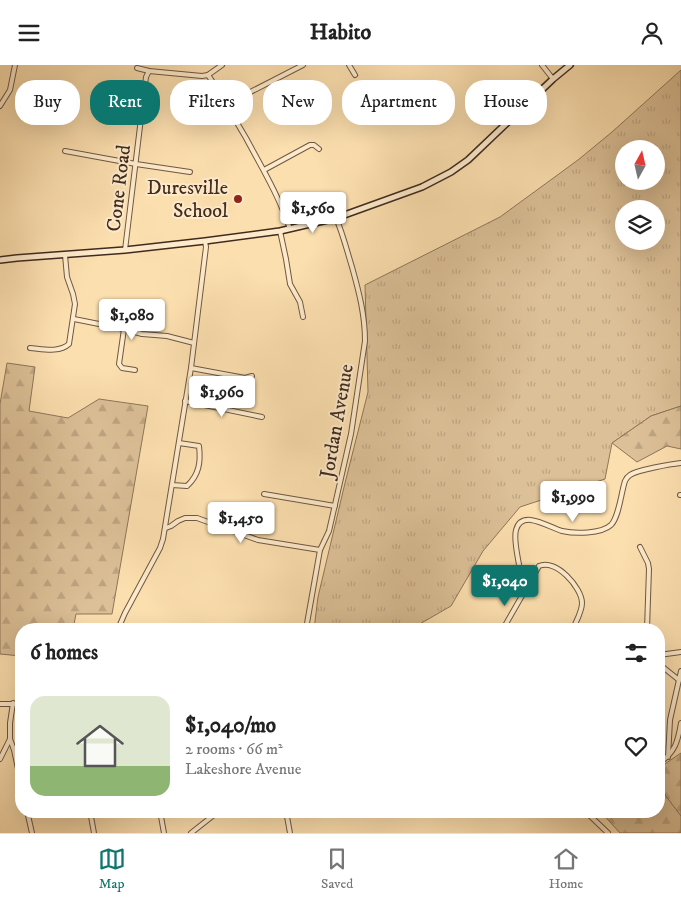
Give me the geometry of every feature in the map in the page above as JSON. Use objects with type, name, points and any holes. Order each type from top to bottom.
[{"type":"main road","points":[[0,260],[125,250],[205,241],[280,231],[336,218],[422,187],[451,172],[468,160],[570,65]]},
{"type":"street","points":[[0,106],[10,91],[15,65]]},
{"type":"street","points":[[137,69],[202,77],[222,65]]},
{"type":"street","points":[[253,92],[303,65]]},
{"type":"street","points":[[349,65],[355,75]]},
{"type":"street","points":[[542,65],[553,79]]},
{"type":"street","name":"Cone Road","points":[[125,250],[146,77],[149,71]]},
{"type":"street","points":[[208,75],[211,80]]},
{"type":"street","points":[[239,125],[283,207],[290,229]]},
{"type":"street","points":[[264,170],[310,145],[314,145],[319,149]]},
{"type":"street","points":[[65,151],[190,172]]},
{"type":"street","name":"Jordan Avenue","points":[[307,623],[320,550],[329,531],[351,434],[365,334],[359,292],[336,218]]},
{"type":"street","points":[[280,231],[290,284],[300,302],[303,317]]},
{"type":"street","points":[[121,623],[160,548],[166,528],[191,368],[206,247],[205,241]]},
{"type":"street","points":[[30,348],[54,350],[66,347],[70,341],[74,319],[74,299],[66,277],[66,255]]},
{"type":"street","points":[[74,319],[142,334],[167,336],[194,343]]},
{"type":"street","points":[[124,329],[120,364],[122,368],[135,370]]},
{"type":"street","points":[[191,368],[245,378],[252,377]]},
{"type":"street","points":[[185,401],[262,417]]},
{"type":"street","points":[[172,485],[187,486],[195,479],[200,455],[199,446],[179,443]]},
{"type":"street","points":[[522,595],[515,532],[522,521],[529,519],[538,521],[563,531],[574,533],[603,529],[610,526],[615,519],[621,493],[628,477],[636,473],[681,463]]},
{"type":"street","points":[[264,494],[335,506]]},
{"type":"street","points":[[166,528],[185,518],[197,518],[258,540],[320,550]]},
{"type":"street","points":[[640,547],[649,569],[647,623]]},
{"type":"street","points":[[506,623],[539,566],[543,564],[558,568],[575,586],[582,600],[582,609],[576,623]]},
{"type":"street","points":[[665,654],[681,652]]},
{"type":"street","points":[[665,669],[679,680]]},
{"type":"street","points":[[668,757],[670,720],[681,671]]},
{"type":"street","points":[[0,704],[13,703],[10,739],[15,755]]},
{"type":"street","points":[[665,759],[675,746],[681,723]]},
{"type":"street","points":[[0,759],[10,739]]},
{"type":"street","points":[[29,818],[32,833]]},
{"type":"street","points":[[91,818],[94,833]]},
{"type":"street","points":[[161,818],[164,833]]},
{"type":"street","points":[[191,833],[210,818]]},
{"type":"street","points":[[287,818],[290,833]]},
{"type":"street","points":[[593,818],[608,833]]},
{"type":"green space","points":[[681,70],[681,406],[651,416],[612,443],[605,479],[520,507],[483,551],[451,606],[421,623],[315,623],[318,597],[368,392],[365,285],[500,217],[578,160]]},
{"type":"green space","points":[[7,363],[35,367],[29,411],[68,418],[99,399],[148,406],[112,614],[76,614],[74,623],[15,623],[15,655],[0,654],[0,404]]},
{"type":"green space","points":[[681,406],[681,449],[667,446],[637,462],[612,443],[651,416]]},
{"type":"green space","points":[[681,753],[681,833],[620,833],[606,818],[665,818],[665,764]]},
{"type":"waterway","points":[[665,795],[681,816]]},
{"type":"place","name":"Duresville School","points":[[238,199]]}]
